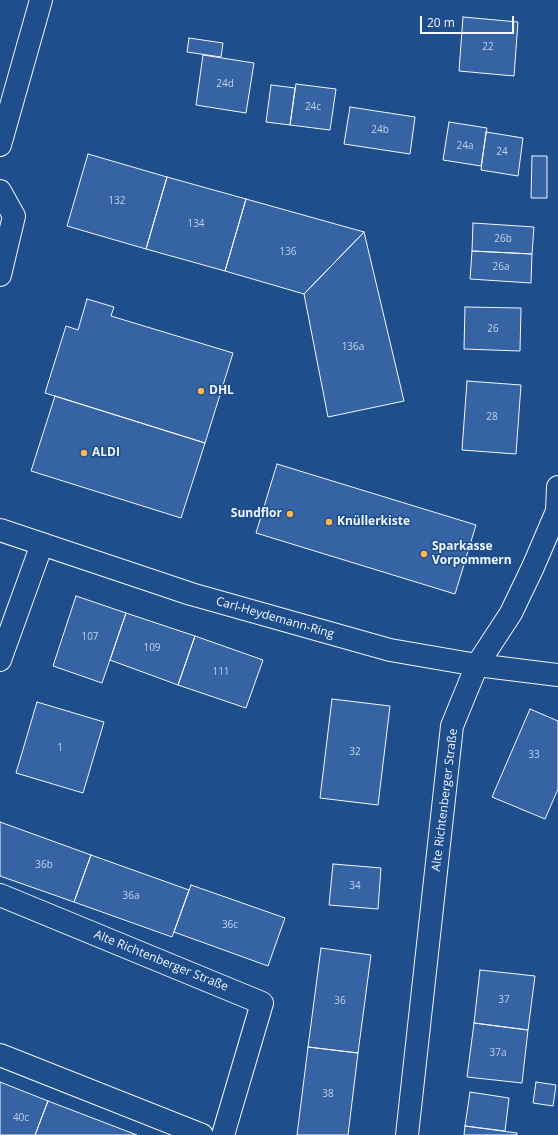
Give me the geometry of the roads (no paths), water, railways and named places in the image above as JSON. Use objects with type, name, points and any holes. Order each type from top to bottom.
[{"type":"street","points":[[0,145],[41,0]]},
{"type":"street","points":[[0,191],[14,216],[0,275]]},
{"type":"street","name":"Alte Richtenberger Straße","points":[[407,1135],[452,726],[477,665],[511,613],[533,567],[557,511],[558,487]]},
{"type":"street","name":"Carl-Heydemann-Ring","points":[[0,530],[191,594],[390,650],[477,665],[558,674]]},
{"type":"street","points":[[0,660],[42,544]]},
{"type":"street","name":"Alte Richtenberger Straße","points":[[0,895],[262,1003],[223,1135]]},
{"type":"street","points":[[0,1055],[202,1135]]},
{"type":"place","name":"DHL","points":[[201,391]]},
{"type":"place","name":"ALDI","points":[[84,453]]},
{"type":"place","name":"Sundflor","points":[[290,514]]},
{"type":"place","name":"Knüllerkiste","points":[[329,522]]},
{"type":"place","name":"Sparkasse Vorpommern","points":[[424,554]]}]
